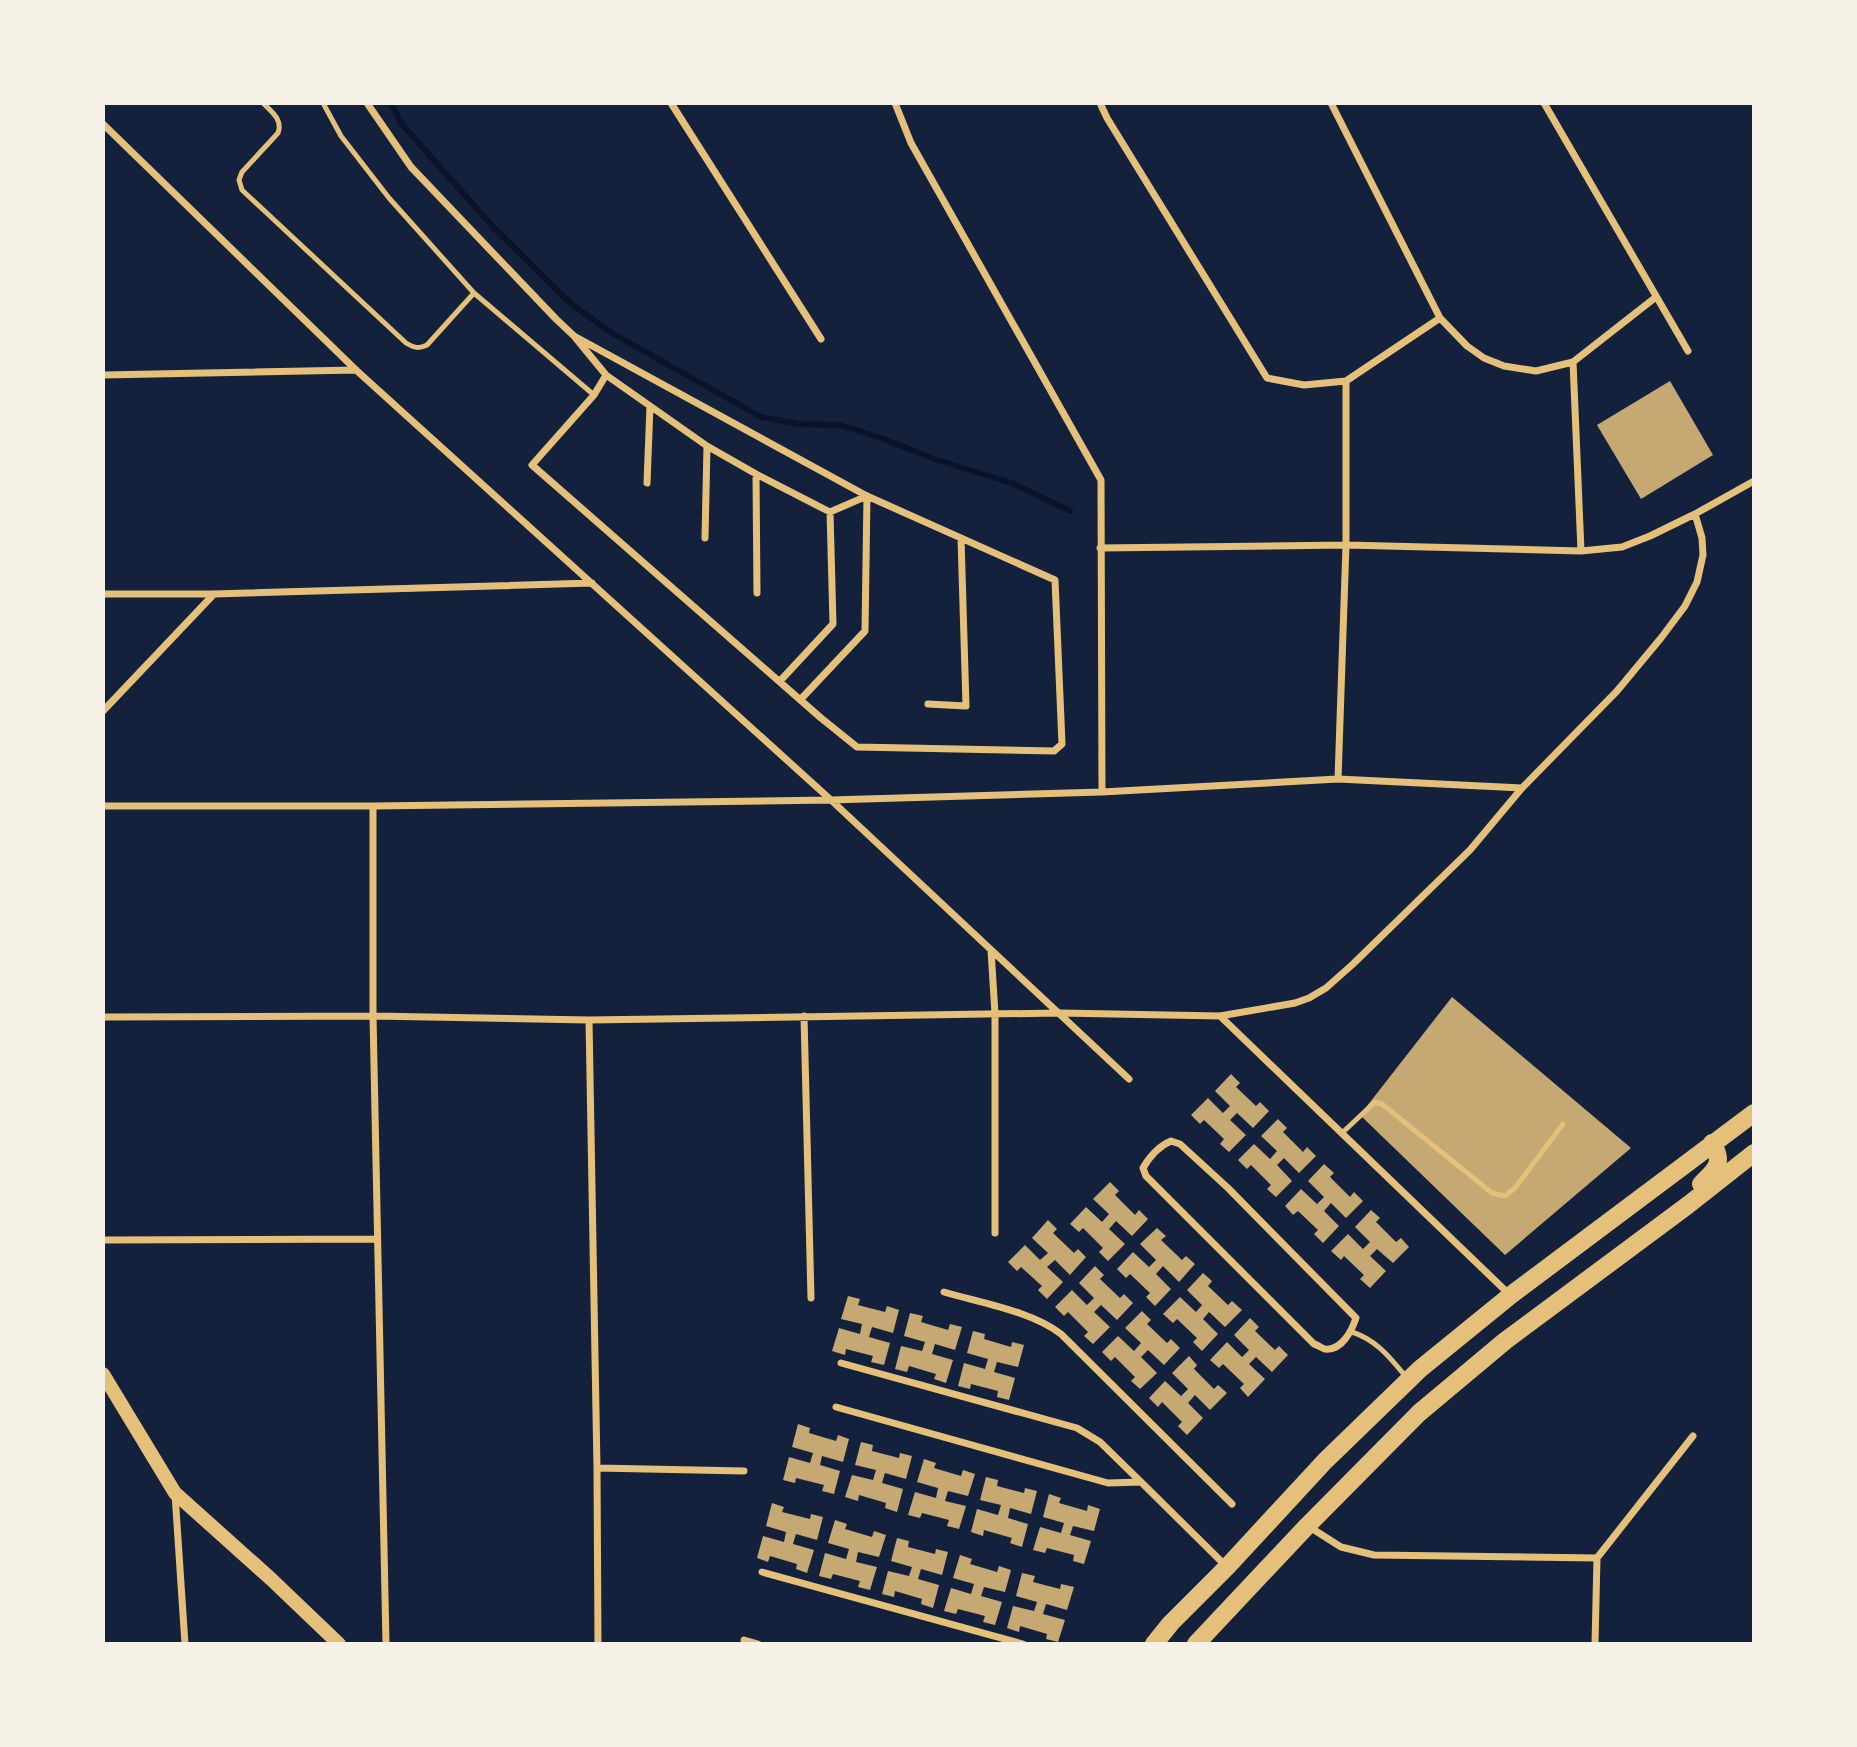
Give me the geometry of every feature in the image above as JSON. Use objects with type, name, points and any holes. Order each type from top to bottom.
[{"type":"main road","points":[[1154,1644],[1325,1461],[1408,1379],[1511,1295],[1754,1113]]},
{"type":"main road","points":[[1688,1205],[1699,1186],[1719,1162],[1718,1152],[1712,1143]]},
{"type":"main road","points":[[1196,1644],[1307,1526],[1438,1397],[1505,1341],[1754,1153]]},
{"type":"main road","points":[[103,1374],[175,1493],[339,1644]]},
{"type":"street","points":[[368,103],[411,167],[574,336],[606,375],[707,446],[830,512]]},
{"type":"street","points":[[671,103],[821,339]]},
{"type":"street","points":[[895,103],[911,143],[1101,480],[1102,792]]},
{"type":"street","points":[[1100,103],[1267,378],[1304,385],[1346,381],[1440,318]]},
{"type":"street","points":[[1331,103],[1440,318],[1467,346],[1484,358],[1504,366],[1536,371],[1573,362],[1656,297]]},
{"type":"street","points":[[1544,103],[1688,351]]},
{"type":"street","points":[[103,124],[356,370],[831,800],[1129,1079]]},
{"type":"street","points":[[574,336],[867,496],[1055,580],[1062,744],[1054,751],[858,747],[533,465],[594,396],[606,375]]},
{"type":"street","points":[[1573,362],[1581,551]]},
{"type":"street","points":[[103,375],[356,370]]},
{"type":"street","points":[[1338,779],[1346,545],[1346,381]]},
{"type":"street","points":[[648,483],[650,406]]},
{"type":"street","points":[[705,538],[707,446]]},
{"type":"street","points":[[756,474],[757,593]]},
{"type":"street","points":[[1100,548],[1346,545],[1581,551],[1622,547],[1695,514],[1754,481]]},
{"type":"street","points":[[830,512],[867,496]]},
{"type":"street","points":[[800,699],[865,631],[867,496]]},
{"type":"street","points":[[780,681],[833,624],[830,512]]},
{"type":"street","points":[[103,1017],[373,1016],[589,1020],[1060,1013],[1220,1016],[1295,1003],[1326,988],[1353,964],[1470,850],[1522,788],[1617,691],[1685,606],[1697,582],[1703,555],[1702,538],[1695,514]]},
{"type":"street","points":[[928,704],[966,706],[961,538]]},
{"type":"street","points":[[103,594],[214,594],[592,583]]},
{"type":"street","points":[[103,711],[214,594]]},
{"type":"street","points":[[103,806],[373,806],[831,800],[1102,792],[1338,779],[1522,788]]},
{"type":"street","points":[[373,806],[373,1016],[386,1644]]},
{"type":"street","points":[[991,949],[995,1014],[995,1233]]},
{"type":"street","points":[[804,1016],[811,1298]]},
{"type":"street","points":[[1220,1016],[1511,1295]]},
{"type":"street","points":[[589,1020],[598,1644]]},
{"type":"street","points":[[1171,1141],[1180,1144],[1356,1318],[1352,1332],[1337,1346],[1326,1349],[1314,1344],[1146,1176],[1143,1168],[1147,1161],[1162,1145],[1171,1141]]},
{"type":"street","points":[[103,1240],[377,1239]]},
{"type":"street","points":[[944,1292],[1048,1324],[1232,1504]]},
{"type":"street","points":[[841,1363],[1077,1428],[1100,1442],[1227,1567]]},
{"type":"street","points":[[836,1407],[1108,1483],[1141,1482]]},
{"type":"street","points":[[1595,1644],[1597,1558],[1693,1436]]},
{"type":"street","points":[[597,1468],[744,1471]]},
{"type":"street","points":[[175,1493],[185,1644]]},
{"type":"street","points":[[1307,1526],[1341,1547],[1374,1555],[1597,1558]]},
{"type":"street","points":[[762,1572],[1023,1644]]},
{"type":"street","points":[[744,1640],[758,1644]]},
{"type":"lane","points":[[264,103],[280,122],[280,128],[242,172],[239,180],[242,190],[406,343],[413,348],[427,345],[474,293]]},
{"type":"lane","points":[[323,103],[341,136],[388,198],[474,293],[594,396]]},
{"type":"lane","points":[[1342,1133],[1375,1101],[1492,1193],[1505,1196],[1515,1188],[1563,1124]]},
{"type":"lane","points":[[1352,1332],[1374,1342],[1408,1379]]},
{"type":"building","points":[[1670,381],[1713,455],[1641,499],[1597,425]]},
{"type":"building","points":[[1452,997],[1631,1148],[1505,1255],[1360,1115]]},
{"type":"building","points":[[1231,1074],[1240,1083],[1236,1087],[1256,1106],[1260,1102],[1269,1111],[1253,1128],[1237,1113],[1230,1120],[1246,1135],[1229,1152],[1220,1144],[1224,1139],[1204,1120],[1200,1124],[1191,1115],[1208,1098],[1223,1113],[1230,1106],[1215,1091]]},
{"type":"building","points":[[1278,1119],[1287,1128],[1283,1132],[1303,1152],[1307,1147],[1316,1156],[1299,1173],[1284,1158],[1277,1165],[1292,1181],[1276,1197],[1267,1189],[1271,1185],[1251,1165],[1247,1169],[1238,1160],[1254,1144],[1270,1159],[1277,1151],[1261,1136]]},
{"type":"building","points":[[1324,1164],[1334,1173],[1330,1177],[1350,1197],[1354,1192],[1363,1201],[1346,1218],[1331,1203],[1324,1211],[1339,1226],[1323,1243],[1314,1234],[1318,1230],[1298,1211],[1293,1215],[1285,1206],[1301,1189],[1317,1204],[1324,1197],[1308,1181]]},
{"type":"building","points":[[1110,1182],[1119,1191],[1115,1195],[1135,1215],[1139,1210],[1148,1219],[1132,1236],[1116,1221],[1109,1229],[1125,1244],[1108,1261],[1099,1252],[1103,1248],[1083,1228],[1079,1232],[1070,1224],[1086,1207],[1102,1222],[1109,1214],[1093,1199]]},
{"type":"building","points":[[1371,1210],[1380,1218],[1376,1222],[1396,1242],[1401,1238],[1409,1247],[1393,1263],[1377,1249],[1370,1256],[1386,1271],[1370,1288],[1360,1279],[1364,1275],[1344,1256],[1341,1260],[1331,1251],[1348,1234],[1363,1249],[1370,1242],[1355,1227]]},
{"type":"building","points":[[1048,1220],[1057,1229],[1053,1233],[1074,1253],[1078,1249],[1086,1257],[1070,1275],[1055,1260],[1047,1267],[1063,1282],[1047,1299],[1038,1290],[1042,1286],[1021,1267],[1017,1271],[1008,1262],[1025,1245],[1040,1260],[1048,1253],[1032,1238]]},
{"type":"building","points":[[1157,1228],[1166,1236],[1161,1240],[1182,1260],[1186,1256],[1195,1264],[1179,1282],[1163,1266],[1156,1274],[1171,1289],[1155,1306],[1146,1297],[1150,1293],[1130,1274],[1126,1278],[1117,1269],[1133,1252],[1149,1267],[1156,1260],[1140,1244]]},
{"type":"building","points":[[1095,1266],[1104,1275],[1100,1279],[1120,1298],[1124,1294],[1133,1303],[1117,1320],[1101,1305],[1094,1312],[1110,1327],[1093,1344],[1084,1336],[1088,1332],[1068,1312],[1064,1316],[1055,1307],[1072,1290],[1087,1305],[1094,1298],[1079,1283]]},
{"type":"building","points":[[1203,1273],[1212,1281],[1208,1286],[1228,1305],[1232,1301],[1242,1310],[1225,1327],[1209,1312],[1203,1319],[1218,1334],[1202,1351],[1193,1342],[1197,1338],[1177,1319],[1173,1323],[1163,1314],[1180,1297],[1196,1312],[1202,1305],[1187,1290]]},
{"type":"building","points":[[848,1296],[860,1299],[858,1305],[885,1312],[887,1306],[899,1310],[893,1333],[872,1327],[869,1337],[890,1343],[884,1365],[871,1362],[873,1356],[846,1349],[845,1355],[832,1351],[839,1328],[860,1334],[862,1324],[841,1319]]},
{"type":"building","points":[[1142,1311],[1151,1320],[1147,1324],[1167,1343],[1171,1339],[1180,1348],[1164,1365],[1148,1350],[1141,1357],[1157,1373],[1140,1389],[1131,1381],[1135,1377],[1115,1357],[1111,1361],[1102,1352],[1118,1336],[1134,1351],[1141,1343],[1125,1328]]},
{"type":"building","points":[[910,1313],[923,1316],[921,1322],[948,1330],[950,1324],[962,1327],[955,1350],[935,1344],[932,1354],[953,1360],[946,1383],[934,1379],[936,1374],[909,1366],[907,1372],[895,1369],[901,1346],[922,1351],[925,1342],[904,1336]]},
{"type":"building","points":[[1250,1318],[1259,1327],[1255,1331],[1275,1350],[1279,1346],[1288,1355],[1272,1372],[1256,1357],[1249,1364],[1265,1379],[1248,1397],[1240,1388],[1244,1384],[1223,1364],[1219,1368],[1210,1360],[1227,1342],[1242,1357],[1249,1350],[1234,1335]]},
{"type":"building","points":[[973,1331],[985,1334],[984,1339],[1011,1347],[1012,1342],[1024,1345],[1018,1367],[997,1362],[994,1372],[1015,1378],[1009,1400],[997,1397],[998,1391],[971,1384],[970,1389],[958,1386],[964,1363],[985,1369],[988,1359],[967,1353]]},
{"type":"building","points":[[1189,1356],[1197,1365],[1194,1369],[1214,1389],[1218,1385],[1227,1393],[1210,1410],[1195,1395],[1188,1403],[1203,1418],[1187,1435],[1178,1426],[1182,1422],[1162,1402],[1158,1407],[1149,1398],[1165,1381],[1181,1396],[1188,1389],[1172,1373]]},
{"type":"building","points":[[798,1424],[810,1428],[809,1433],[836,1441],[838,1435],[849,1439],[843,1462],[822,1456],[820,1465],[840,1471],[834,1494],[822,1491],[824,1485],[796,1478],[795,1483],[783,1480],[789,1457],[810,1463],[813,1453],[792,1447]]},
{"type":"building","points":[[861,1442],[873,1445],[872,1451],[899,1458],[900,1453],[912,1456],[906,1479],[885,1473],[882,1483],[903,1489],[897,1512],[885,1508],[886,1503],[859,1495],[858,1501],[845,1497],[852,1475],[873,1480],[876,1470],[855,1465]]},
{"type":"building","points":[[924,1459],[936,1463],[934,1468],[961,1476],[963,1470],[975,1474],[968,1496],[948,1491],[945,1501],[966,1506],[959,1529],[947,1526],[949,1520],[922,1513],[920,1518],[908,1515],[915,1492],[936,1498],[938,1488],[917,1482]]},
{"type":"building","points":[[986,1477],[998,1480],[997,1486],[1024,1493],[1025,1488],[1037,1491],[1031,1514],[1010,1508],[1008,1518],[1028,1524],[1022,1547],[1010,1543],[1012,1538],[984,1530],[983,1536],[971,1532],[977,1509],[998,1515],[1001,1505],[980,1500]]},
{"type":"building","points":[[1049,1494],[1061,1498],[1059,1503],[1087,1511],[1088,1505],[1100,1509],[1094,1531],[1073,1526],[1070,1535],[1091,1541],[1084,1564],[1073,1561],[1074,1555],[1047,1548],[1045,1553],[1033,1550],[1040,1527],[1061,1533],[1064,1523],[1043,1517]]},
{"type":"building","points":[[772,1503],[784,1507],[782,1512],[810,1519],[811,1514],[823,1517],[817,1540],[796,1534],[793,1544],[814,1550],[807,1573],[796,1569],[797,1564],[770,1556],[768,1562],[757,1558],[763,1536],[784,1542],[786,1532],[766,1526]]},
{"type":"building","points":[[835,1520],[847,1524],[845,1529],[872,1537],[874,1531],[886,1535],[879,1557],[858,1552],[856,1562],[877,1567],[870,1590],[858,1587],[860,1581],[833,1574],[831,1579],[819,1576],[825,1553],[846,1559],[849,1549],[828,1543]]},
{"type":"building","points":[[897,1538],[909,1541],[908,1547],[935,1554],[936,1549],[948,1552],[942,1575],[921,1569],[918,1579],[939,1585],[933,1608],[921,1604],[922,1599],[895,1591],[894,1597],[882,1594],[888,1571],[909,1576],[912,1567],[891,1561]]},
{"type":"building","points":[[960,1555],[972,1559],[970,1564],[997,1572],[999,1566],[1011,1570],[1005,1592],[984,1587],[981,1596],[1002,1602],[995,1625],[983,1622],[985,1616],[958,1609],[956,1614],[944,1611],[951,1588],[971,1594],[974,1584],[953,1578]]},
{"type":"building","points":[[1022,1573],[1035,1576],[1033,1582],[1060,1589],[1061,1584],[1074,1587],[1067,1610],[1046,1604],[1043,1614],[1065,1620],[1058,1642],[1046,1639],[1047,1634],[1020,1626],[1019,1632],[1007,1628],[1013,1606],[1034,1611],[1037,1602],[1016,1596]]},
{"type":"waterway","points":[[391,103],[401,123],[494,228],[571,304],[612,333],[761,417],[798,424],[840,425],[937,460],[1012,483],[1070,511]]}]
